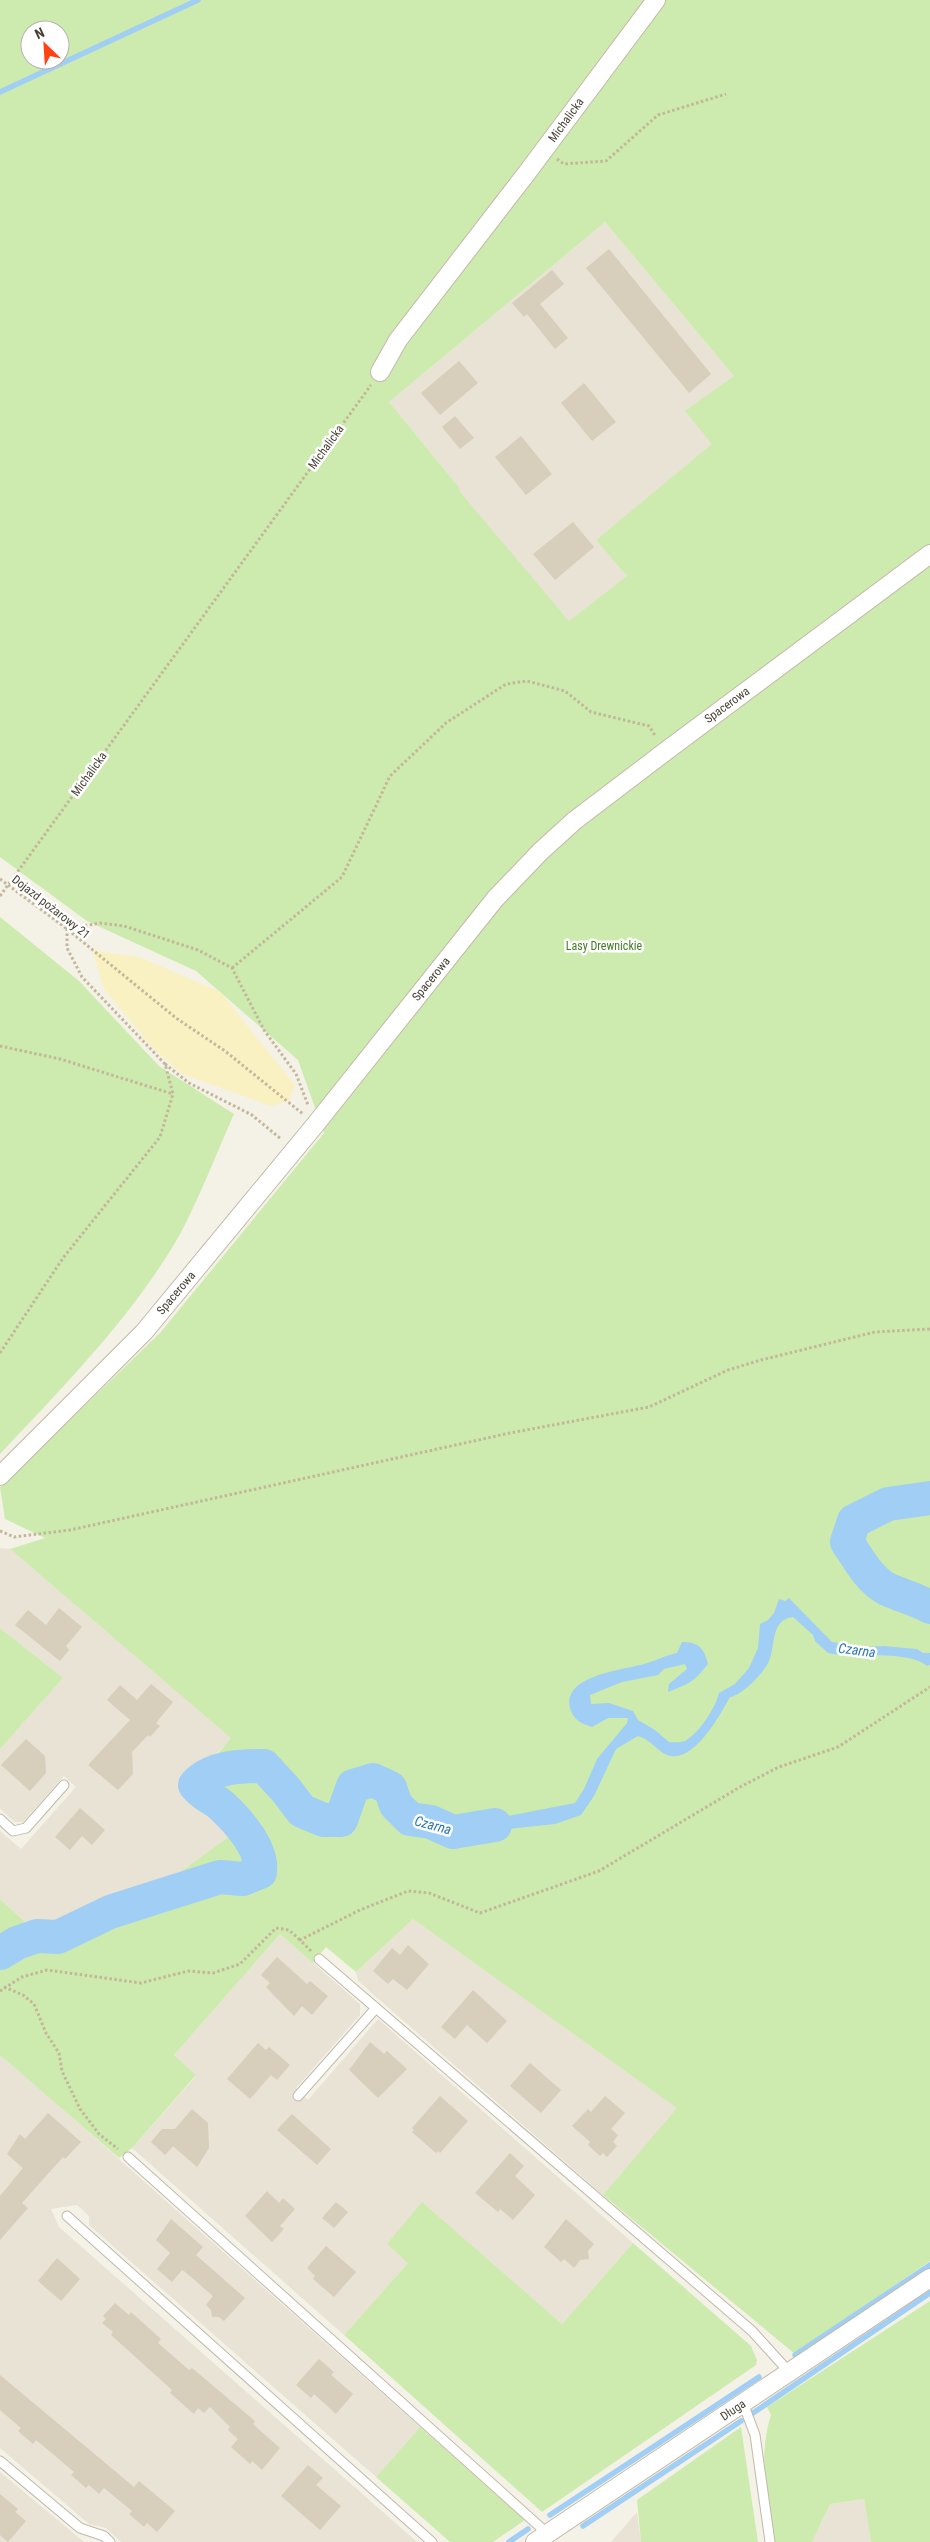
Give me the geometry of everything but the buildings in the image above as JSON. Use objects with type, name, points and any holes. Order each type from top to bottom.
[{"type":"street","name":"Michalicka","points":[[380,372],[398,340],[656,0]]},
{"type":"street","name":"Spacerowa","points":[[0,1476],[144,1332],[315,1125],[495,899],[540,852],[574,821],[666,750],[930,554]]},
{"type":"street","name":"Długa","points":[[542,2538],[930,2278]]},
{"type":"lane","points":[[0,1819],[13,1831],[26,1828],[64,1785]]},
{"type":"lane","points":[[319,1959],[752,2331],[790,2373]]},
{"type":"lane","points":[[298,2096],[376,2008]]},
{"type":"lane","points":[[128,2157],[542,2538]]},
{"type":"lane","points":[[67,2216],[432,2542]]},
{"type":"lane","points":[[743,2403],[755,2435],[770,2542]]},
{"type":"lane","points":[[0,2461],[80,2528],[104,2536],[110,2542]]},
{"type":"path","points":[[544,150],[564,164],[606,161],[658,115],[726,94]]},
{"type":"path","name":"Michalicka","points":[[0,896],[380,372]]},
{"type":"path","points":[[232,968],[342,877],[390,776],[446,723],[506,684],[527,681],[565,690],[591,712],[649,726],[666,750]]},
{"type":"path","name":"Dojazd pożarowy 21","points":[[0,879],[67,928],[176,1018],[225,1051],[288,1101]]},
{"type":"path","points":[[294,1150],[252,1115],[189,1082],[165,1064],[82,977],[67,948],[67,928],[100,923],[124,926],[198,950],[232,968],[264,1030],[296,1074],[315,1125]]},
{"type":"path","points":[[0,1046],[60,1059],[173,1094]]},
{"type":"path","points":[[0,1353],[63,1258],[160,1137],[173,1094],[165,1064]]},
{"type":"path","points":[[0,1531],[14,1537],[70,1530],[510,1433],[649,1407],[728,1370],[761,1360],[875,1332],[930,1329]]},
{"type":"path","points":[[300,1940],[360,1910],[408,1891],[429,1893],[480,1913],[598,1871],[740,1787],[779,1767],[838,1747],[930,1687]]},
{"type":"path","points":[[0,1991],[22,1977],[47,1970],[141,1983],[188,1971],[213,1972],[240,1964],[276,1928],[289,1930],[319,1959]]},
{"type":"path","points":[[4,1987],[23,1995],[34,2004],[46,2032],[59,2053],[62,2071],[80,2109],[99,2134],[128,2157]]},
{"type":"shaded area","points":[[605,222],[734,376],[713,444],[596,540],[628,576],[569,621],[459,492],[458,486],[389,402]]},
{"type":"shaded area","points":[[0,1548],[10,1549],[232,1738],[213,1757],[198,1803],[203,1805],[231,1835],[172,1878],[37,1933],[0,1899],[0,1831],[21,1849],[76,1787],[64,1776],[23,1822],[15,1822],[0,1809],[0,1749],[63,1678],[0,1628]]},
{"type":"shaded area","points":[[413,1919],[678,2108],[603,2195],[358,1981],[356,1972]]},
{"type":"shaded area","points":[[280,1934],[360,2004],[360,2015],[296,2088],[308,2100],[378,2019],[633,2243],[562,2324],[422,2203],[408,2263],[344,2335],[132,2148],[196,2076],[174,2055]]},
{"type":"shaded area","points":[[0,2055],[420,2427],[376,2477],[89,2225],[89,2216],[77,2205],[51,2209],[59,2227],[417,2542],[121,2542],[106,2528],[89,2524],[0,2448]]},
{"type":"shaded area","points":[[0,2472],[84,2542],[0,2542]]},
{"type":"shaded area","points":[[864,2499],[871,2542],[812,2542],[830,2504]]},
{"type":"shaded area","points":[[637,2512],[641,2542],[611,2542]]},
{"type":"green space","name":"Lasy Drewnickie","points":[[0,0],[930,0],[930,2261],[795,2354],[603,2195],[677,2108],[413,1919],[356,1972],[326,1947],[313,1963],[280,1934],[174,2055],[196,2075],[132,2148],[119,2158],[0,2055],[0,1899],[37,1933],[172,1878],[231,1835],[203,1805],[184,1794],[231,1738],[10,1549],[45,1538],[5,1519],[0,1487],[160,1333],[324,1133],[298,1060],[196,971],[87,921],[0,857]],"holes":[[[605,222],[734,376],[685,411],[712,444],[596,540],[627,576],[569,621],[460,492],[458,486],[389,402]]]},
{"type":"green space","points":[[0,917],[79,981],[159,1066],[234,1114],[187,1221],[161,1266],[96,1350],[0,1454]]},
{"type":"green space","points":[[0,1628],[63,1678],[0,1749]]},
{"type":"green space","points":[[422,2202],[562,2324],[633,2243],[751,2346],[757,2360],[756,2365],[542,2512],[344,2335],[408,2263],[387,2244]]},
{"type":"green space","points":[[930,2301],[930,2542],[871,2542],[864,2499],[830,2504],[812,2542],[769,2542],[764,2462],[767,2430],[771,2415],[767,2407]]},
{"type":"green space","points":[[420,2427],[525,2520],[493,2542],[450,2542],[376,2477]]},
{"type":"green space","points":[[741,2427],[758,2542],[641,2542],[637,2500]]},
{"type":"sand","points":[[92,950],[139,957],[220,992],[295,1085],[289,1101],[271,1106],[182,1074],[152,1047],[104,989]]},
{"type":"water","points":[[888,1584],[912,1592],[930,1601],[930,1614],[907,1599],[895,1602],[880,1590]]},
{"type":"water","points":[[789,1598],[832,1642],[866,1647],[884,1646],[917,1649],[923,1653],[930,1653],[930,1665],[927,1666],[918,1661],[894,1656],[828,1653],[815,1641],[813,1635],[793,1617],[786,1619],[777,1628],[771,1655],[766,1666],[752,1683],[730,1697],[713,1726],[696,1746],[686,1753],[677,1756],[667,1755],[638,1736],[616,1749],[594,1796],[581,1815],[555,1824],[508,1829],[486,1836],[465,1837],[449,1835],[451,1825],[473,1825],[575,1803],[584,1789],[597,1759],[627,1723],[628,1718],[608,1718],[592,1727],[581,1723],[573,1716],[570,1708],[570,1697],[575,1688],[596,1676],[644,1664],[677,1653],[682,1642],[693,1643],[700,1647],[705,1654],[708,1664],[691,1682],[668,1692],[669,1684],[687,1669],[685,1664],[664,1669],[658,1675],[622,1682],[590,1695],[591,1704],[609,1703],[633,1711],[638,1720],[655,1730],[669,1742],[685,1741],[706,1720],[719,1693],[735,1684],[749,1668],[758,1648],[760,1624],[768,1620],[774,1613],[779,1599],[785,1601]]},
{"type":"waterway","points":[[0,92],[198,0]]},
{"type":"waterway","name":"Czarna","points":[[930,1498],[888,1504],[854,1521],[847,1542],[864,1568],[881,1585],[930,1607]]},
{"type":"waterway","name":"Czarna","points":[[0,1953],[17,1943],[37,1936],[58,1937],[110,1912],[220,1877],[243,1879],[260,1872],[258,1854],[248,1836],[222,1806],[195,1785],[209,1774],[218,1771],[245,1766],[264,1766],[302,1811],[324,1820],[341,1820],[353,1786],[373,1780],[390,1788],[396,1805],[410,1819],[431,1822],[453,1832],[495,1825]]},
{"type":"waterway","points":[[795,2355],[930,2265]]},
{"type":"waterway","points":[[753,2413],[930,2293]]},
{"type":"waterway","points":[[550,2515],[759,2377]]},
{"type":"waterway","points":[[583,2526],[741,2421]]},
{"type":"waterway","points":[[509,2542],[528,2529]]}]
